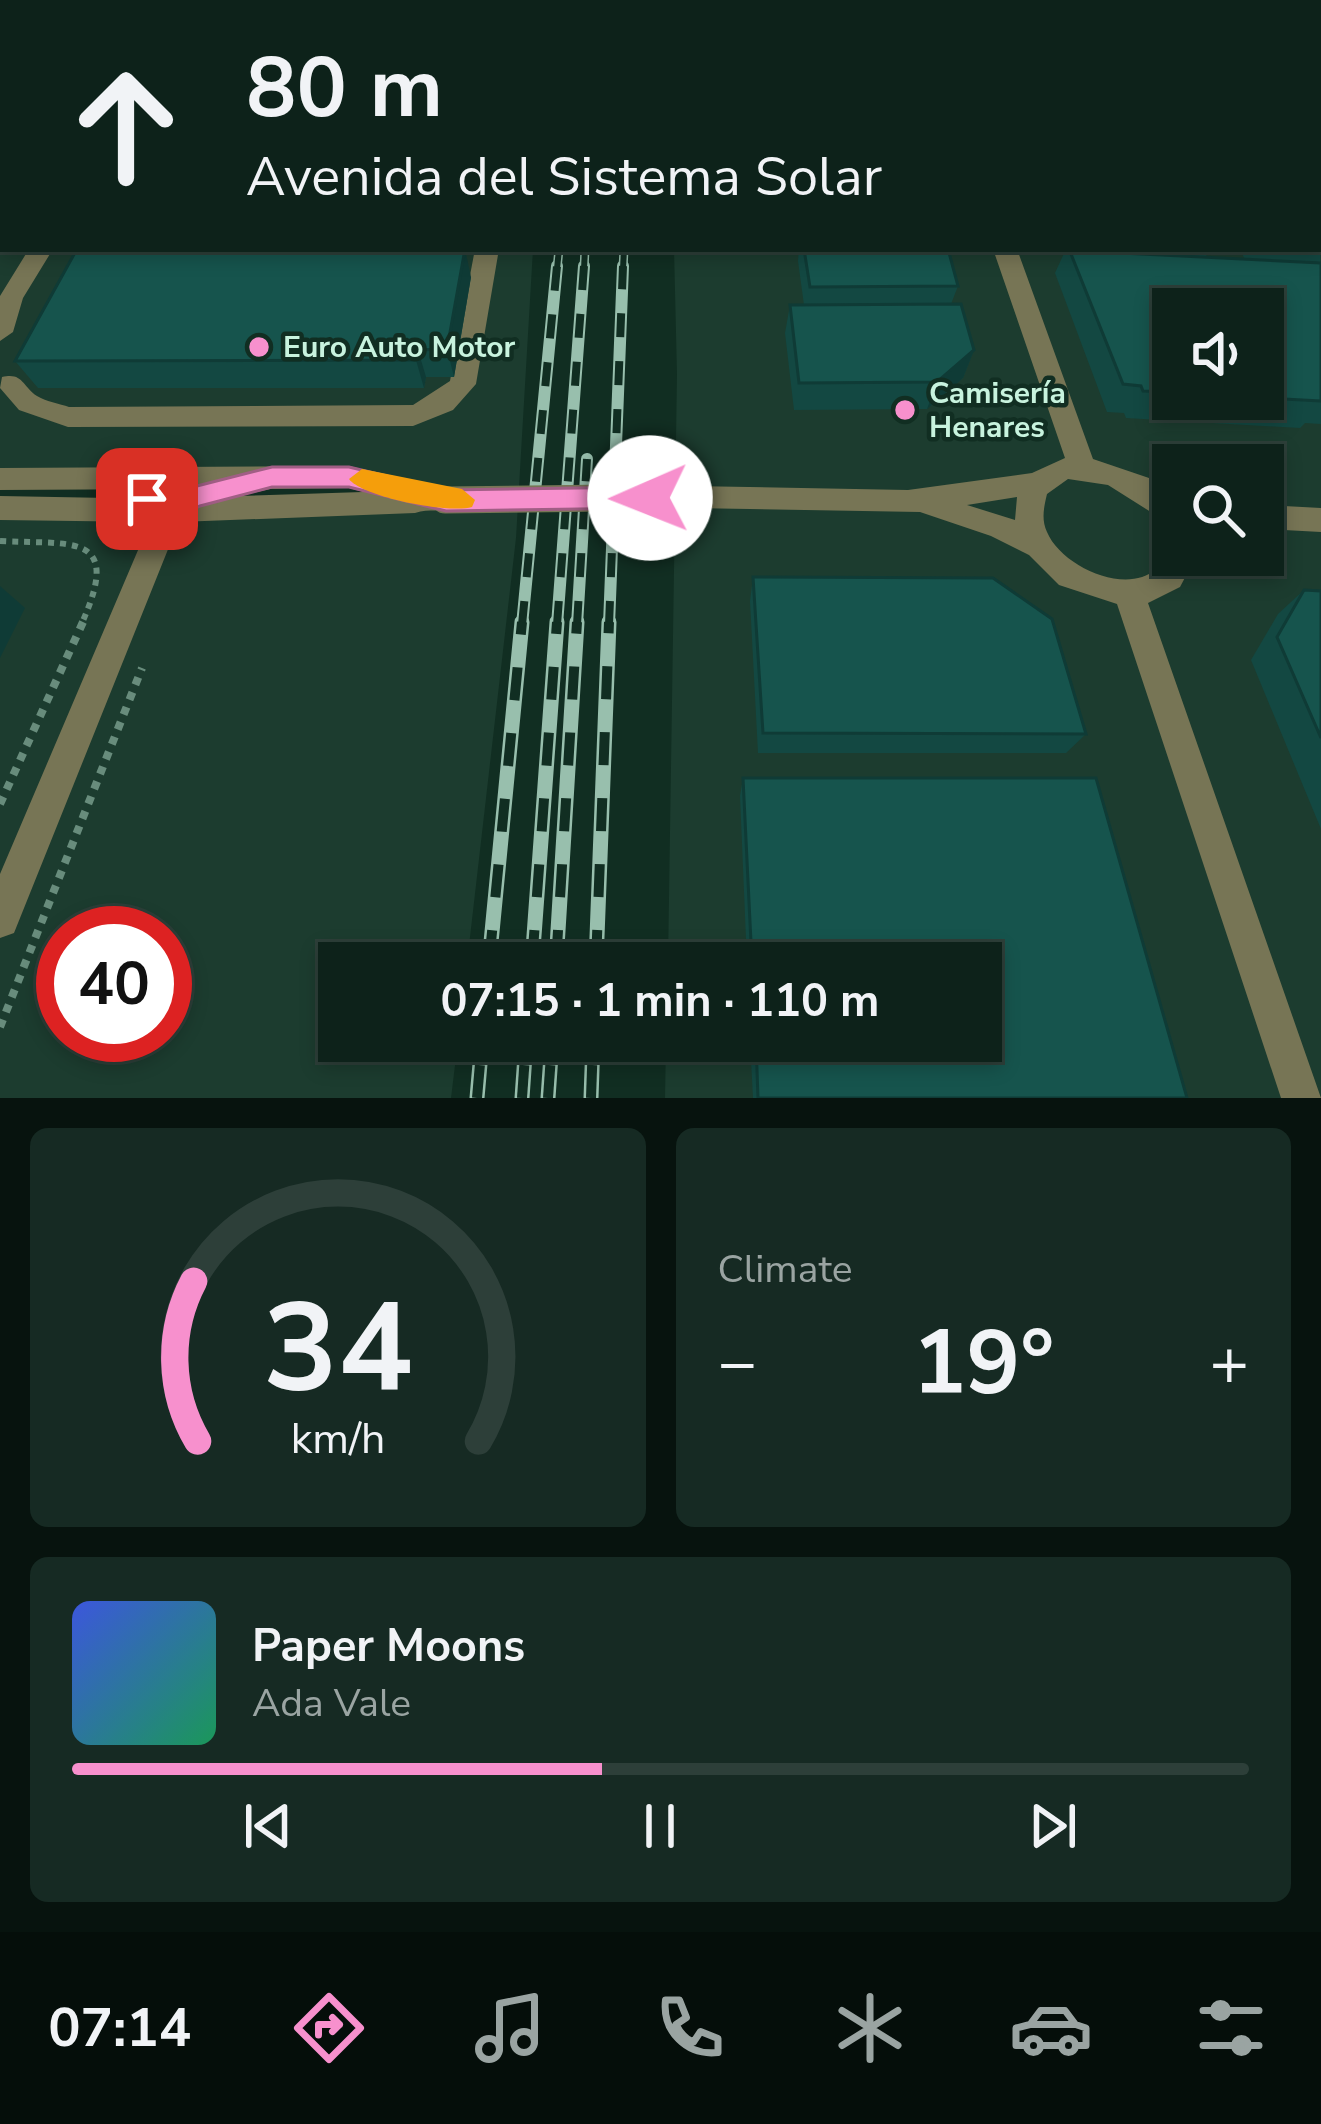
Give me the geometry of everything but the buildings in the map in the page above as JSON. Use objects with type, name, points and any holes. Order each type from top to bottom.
[{"type":"street","points":[[0,332],[12,281],[38,252]]},
{"type":"street","points":[[14,380],[28,403],[68,417],[404,418],[432,411],[451,400],[464,384],[486,252]]},
{"type":"street","points":[[1006,252],[1082,468]]},
{"type":"street","points":[[0,508],[169,511],[690,497],[908,502],[1039,483],[1055,473],[1082,468],[1114,472],[1152,493]]},
{"type":"street","points":[[0,919],[169,511],[193,497],[272,477]]},
{"type":"street","points":[[0,478],[349,477],[446,500]]},
{"type":"street","points":[[94,478],[169,511]]},
{"type":"street","points":[[1036,545],[1027,519],[1029,499],[1039,483]]},
{"type":"street","points":[[908,502],[998,526],[1036,545],[1056,566],[1094,587],[1129,592],[1160,586],[1171,576]]},
{"type":"street","points":[[1284,518],[1321,520]]},
{"type":"street","points":[[1129,592],[1302,1098]]},
{"type":"path","points":[[0,542],[81,546],[96,557],[99,568],[87,612],[0,803]]},
{"type":"path","points":[[0,1027],[146,657]]},
{"type":"shaded area","points":[[0,252],[533,252],[516,538],[469,942],[318,942],[318,1062],[455,1062],[451,1098],[0,1098],[0,508],[440,500],[396,486],[0,478]]},
{"type":"shaded area","points":[[674,252],[1321,252],[1321,1098],[665,1098],[666,1062],[1002,1062],[1002,942],[668,942],[677,374]]},
{"type":"railway","points":[[557,269],[559,252]]},
{"type":"railway","points":[[584,269],[585,252]]},
{"type":"railway","points":[[623,269],[624,252]]},
{"type":"railway","points":[[522,625],[557,266]]},
{"type":"railway","points":[[557,625],[584,266]]},
{"type":"railway","points":[[609,625],[623,266]]},
{"type":"railway","points":[[577,625],[587,459]]},
{"type":"railway","points":[[491,942],[522,622]]},
{"type":"railway","points":[[534,942],[557,622]]},
{"type":"railway","points":[[557,942],[577,622]]},
{"type":"railway","points":[[597,942],[609,622]]},
{"type":"railway","points":[[477,1098],[480,1062]]},
{"type":"railway","points":[[522,1098],[525,1062]]},
{"type":"railway","points":[[548,1098],[551,1062]]},
{"type":"railway","points":[[591,1098],[592,1062]]},
{"type":"slow traffic","points":[[362,479],[462,500]]},
{"type":"place","name":"Euro Auto Motor","points":[[259,347]]},
{"type":"place","name":"Camisería Henares","points":[[905,410]]},
{"type":"route","points":[[147,499],[169,511],[193,497],[272,477],[349,477],[446,500],[650,498]]}]
